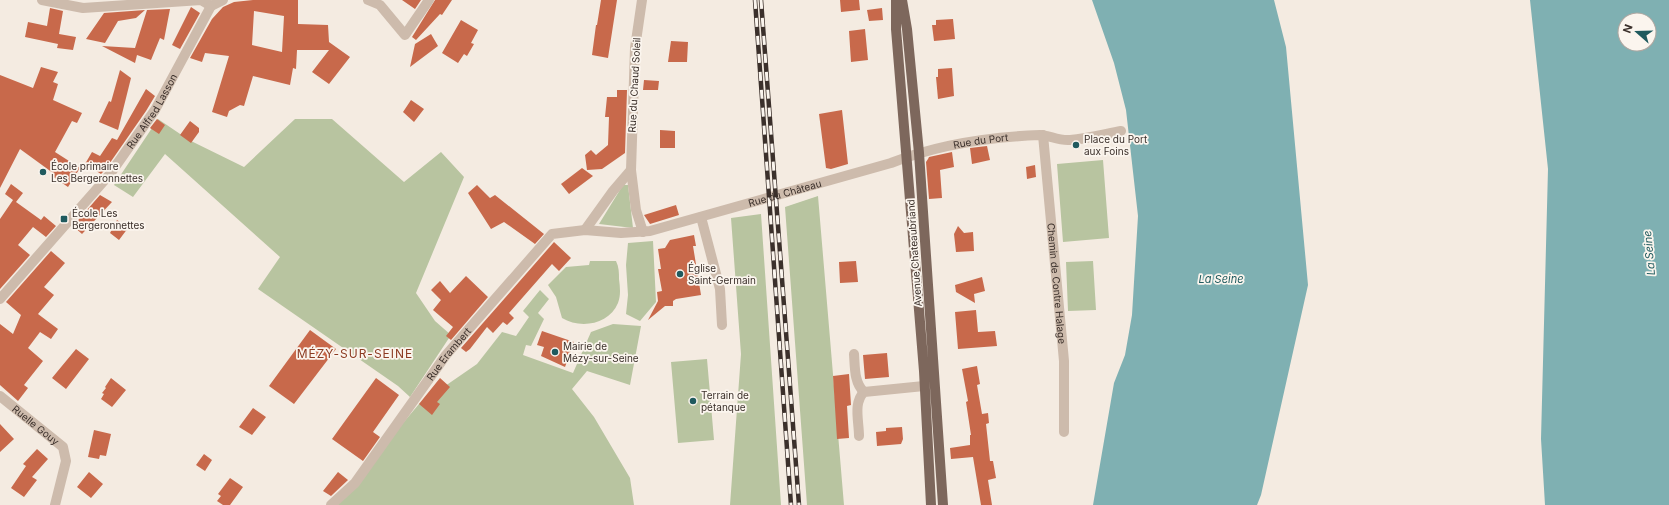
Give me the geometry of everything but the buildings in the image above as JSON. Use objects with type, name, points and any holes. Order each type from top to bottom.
[{"type":"main road","name":"Avenue Chateaubriand","points":[[896,0],[896,30],[924,386],[931,505]]},
{"type":"main road","name":"Avenue Chateaubriand","points":[[902,0],[907,29],[919,153],[944,505]]},
{"type":"street","points":[[42,0],[65,2],[83,8],[201,0],[211,6],[223,0]]},
{"type":"street","points":[[368,0],[380,5],[405,35],[429,0]]},
{"type":"street","name":"Rue du Chaud Soleil","points":[[642,0],[635,48],[631,170],[636,210],[646,231]]},
{"type":"street","name":"Rue Alfred Lasson","points":[[0,298],[110,174],[154,110],[211,6]]},
{"type":"street","name":"Rue du Port","points":[[919,153],[982,139],[1043,135],[1056,140],[1070,140],[1121,131]]},
{"type":"street","name":"Chemin de Contre Halage","points":[[1043,135],[1064,361],[1064,432]]},
{"type":"street","name":"Rue du Château","points":[[646,231],[701,217],[891,163],[919,153]]},
{"type":"street","points":[[585,230],[613,191],[631,170]]},
{"type":"street","points":[[701,217],[720,289],[722,325]]},
{"type":"street","name":"Rue Erambert","points":[[332,505],[355,483],[446,355],[552,234],[585,230],[621,233],[646,231]]},
{"type":"street","points":[[854,354],[857,381],[859,387],[864,392]]},
{"type":"street","points":[[860,436],[857,403],[859,396],[864,392],[924,386]]},
{"type":"street","name":"Ruelle Gouy","points":[[0,396],[63,447],[66,461],[55,505]]},
{"type":"green space","points":[[158,119],[189,140],[244,167],[295,119],[332,119],[404,182],[441,152],[464,177],[416,293],[435,321],[451,335],[410,397],[398,386],[258,289],[280,257],[165,154],[133,197],[114,185]]},
{"type":"green space","points":[[1103,160],[1109,238],[1063,242],[1057,164]]},
{"type":"green space","points":[[623,185],[628,185],[633,228],[599,224]]},
{"type":"green space","points":[[818,196],[844,505],[807,505],[785,207]]},
{"type":"green space","points":[[761,214],[781,505],[730,505],[741,354],[731,218]]},
{"type":"green space","points":[[653,241],[656,302],[640,321],[626,314],[628,295],[626,265],[628,243]]},
{"type":"green space","points":[[590,261],[616,261],[619,270],[620,288],[618,303],[608,316],[593,323],[585,324],[569,321],[562,318],[556,297],[548,285],[566,267],[589,265]]},
{"type":"green space","points":[[1093,261],[1096,310],[1068,311],[1066,262]]},
{"type":"green space","points":[[540,290],[549,299],[538,313],[544,319],[531,346],[526,345],[523,355],[573,373],[591,332],[613,324],[641,326],[630,385],[587,371],[572,389],[594,417],[630,478],[634,505],[334,505],[419,404],[477,364],[502,332],[516,336],[529,317],[523,311]]},
{"type":"green space","name":"Terrain de pétanque","points":[[707,359],[714,440],[678,443],[671,362]]},
{"type":"water","name":"La Seine","points":[[1092,0],[1274,0],[1286,47],[1308,285],[1261,495],[1257,505],[1093,505],[1114,383],[1125,355],[1132,315],[1138,216],[1126,110],[1114,63]]},
{"type":"water","name":"La Seine","points":[[1530,0],[1669,0],[1669,505],[1545,505],[1541,439],[1548,169]]},
{"type":"railway","points":[[755,0],[791,505]]},
{"type":"railway","points":[[761,0],[799,505]]},
{"type":"place","name":"Place du Port aux Foins","points":[[1076,145]]},
{"type":"place","name":"École primaire Les Bergeronnettes","points":[[43,172]]},
{"type":"place","name":"École Les Bergeronnettes","points":[[64,219]]},
{"type":"place","name":"Église Saint-Germain","points":[[680,274]]},
{"type":"place","name":"Mairie de Mézy-sur-Seine","points":[[555,352]]},
{"type":"place","name":"Terrain de pétanque","points":[[693,401]]},
{"type":"district","name":"MÉZY-SUR-SEINE","points":[[355,354]]}]
